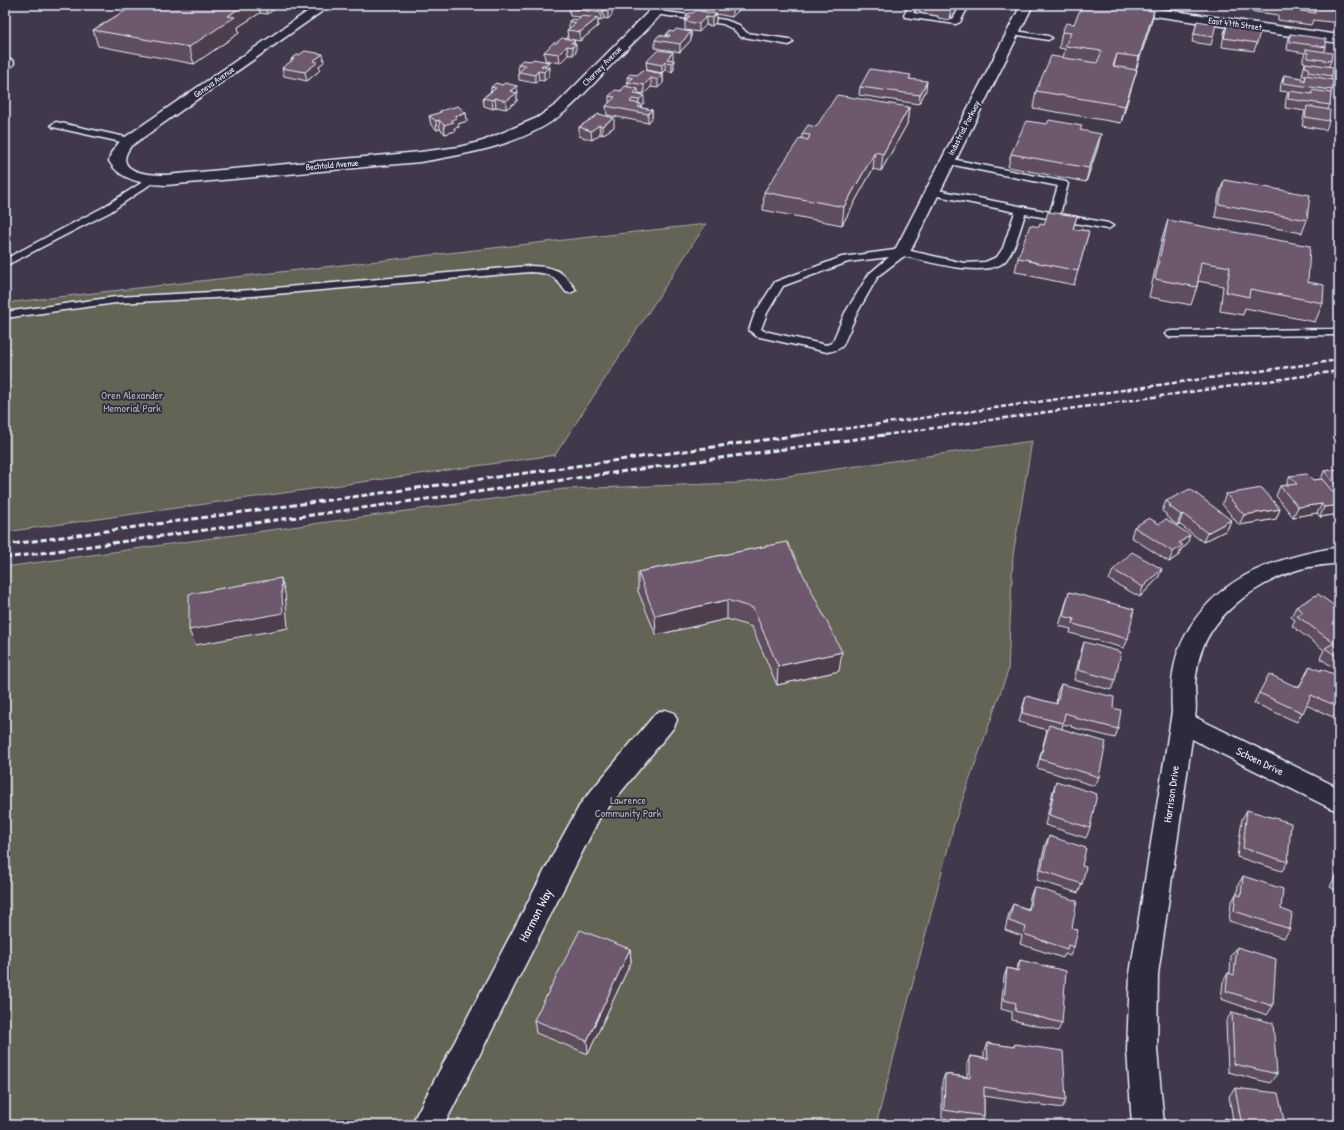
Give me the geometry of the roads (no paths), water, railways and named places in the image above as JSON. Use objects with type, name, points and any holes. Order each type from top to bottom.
[{"type":"street","name":"Geneva Avenue","points":[[121,168],[117,161],[119,152],[130,141],[325,5]]},
{"type":"street","name":"Industrial Parkway","points":[[902,252],[1027,5]]},
{"type":"street","name":"East 47th Street","points":[[1107,5],[1339,39]]},
{"type":"street","name":"Charney Avenue","points":[[539,122],[562,107],[658,8]]},
{"type":"street","name":"Bechtold Avenue","points":[[121,168],[136,177],[166,180],[428,156],[488,144],[539,122]]},
{"type":"street","name":"Harrison Drive","points":[[1148,1125],[1141,1043],[1142,1002],[1146,966],[1184,712],[1183,683],[1188,656],[1198,633],[1212,612],[1238,589],[1266,574],[1306,560],[1339,555]]},
{"type":"street","name":"Harmon Way","points":[[427,1125],[590,811],[665,720]]},
{"type":"street","name":"Schoen Drive","points":[[1182,722],[1339,800]]},
{"type":"lane","points":[[914,5],[908,15],[956,22],[966,5]]},
{"type":"lane","points":[[658,8],[725,22],[736,27],[744,35],[788,42]]},
{"type":"lane","points":[[1013,32],[1048,38]]},
{"type":"lane","points":[[56,125],[130,141]]},
{"type":"lane","points":[[947,162],[1064,184],[1054,216]]},
{"type":"lane","points":[[5,263],[106,210],[152,179]]},
{"type":"lane","points":[[932,192],[1108,226]]},
{"type":"lane","points":[[902,252],[874,274],[850,313],[837,345],[827,349],[760,334],[755,330],[761,313],[779,284],[846,259],[902,252],[964,266],[987,265],[1001,259],[1008,248],[1021,210]]},
{"type":"lane","points":[[5,315],[116,300],[252,293],[530,269],[552,270],[561,276],[570,290]]},
{"type":"lane","points":[[1171,334],[1335,332],[1339,330]]},
{"type":"railway","points":[[793,436],[1339,360]]},
{"type":"railway","points":[[877,436],[1339,371]]},
{"type":"railway","points":[[5,545],[800,435]]},
{"type":"railway","points":[[5,558],[884,435]]},
{"type":"park label","name":"Oren Alexander Memorial Park","points":[[132,401]]},
{"type":"park label","name":"Lawrence Community Park","points":[[628,806]]}]
